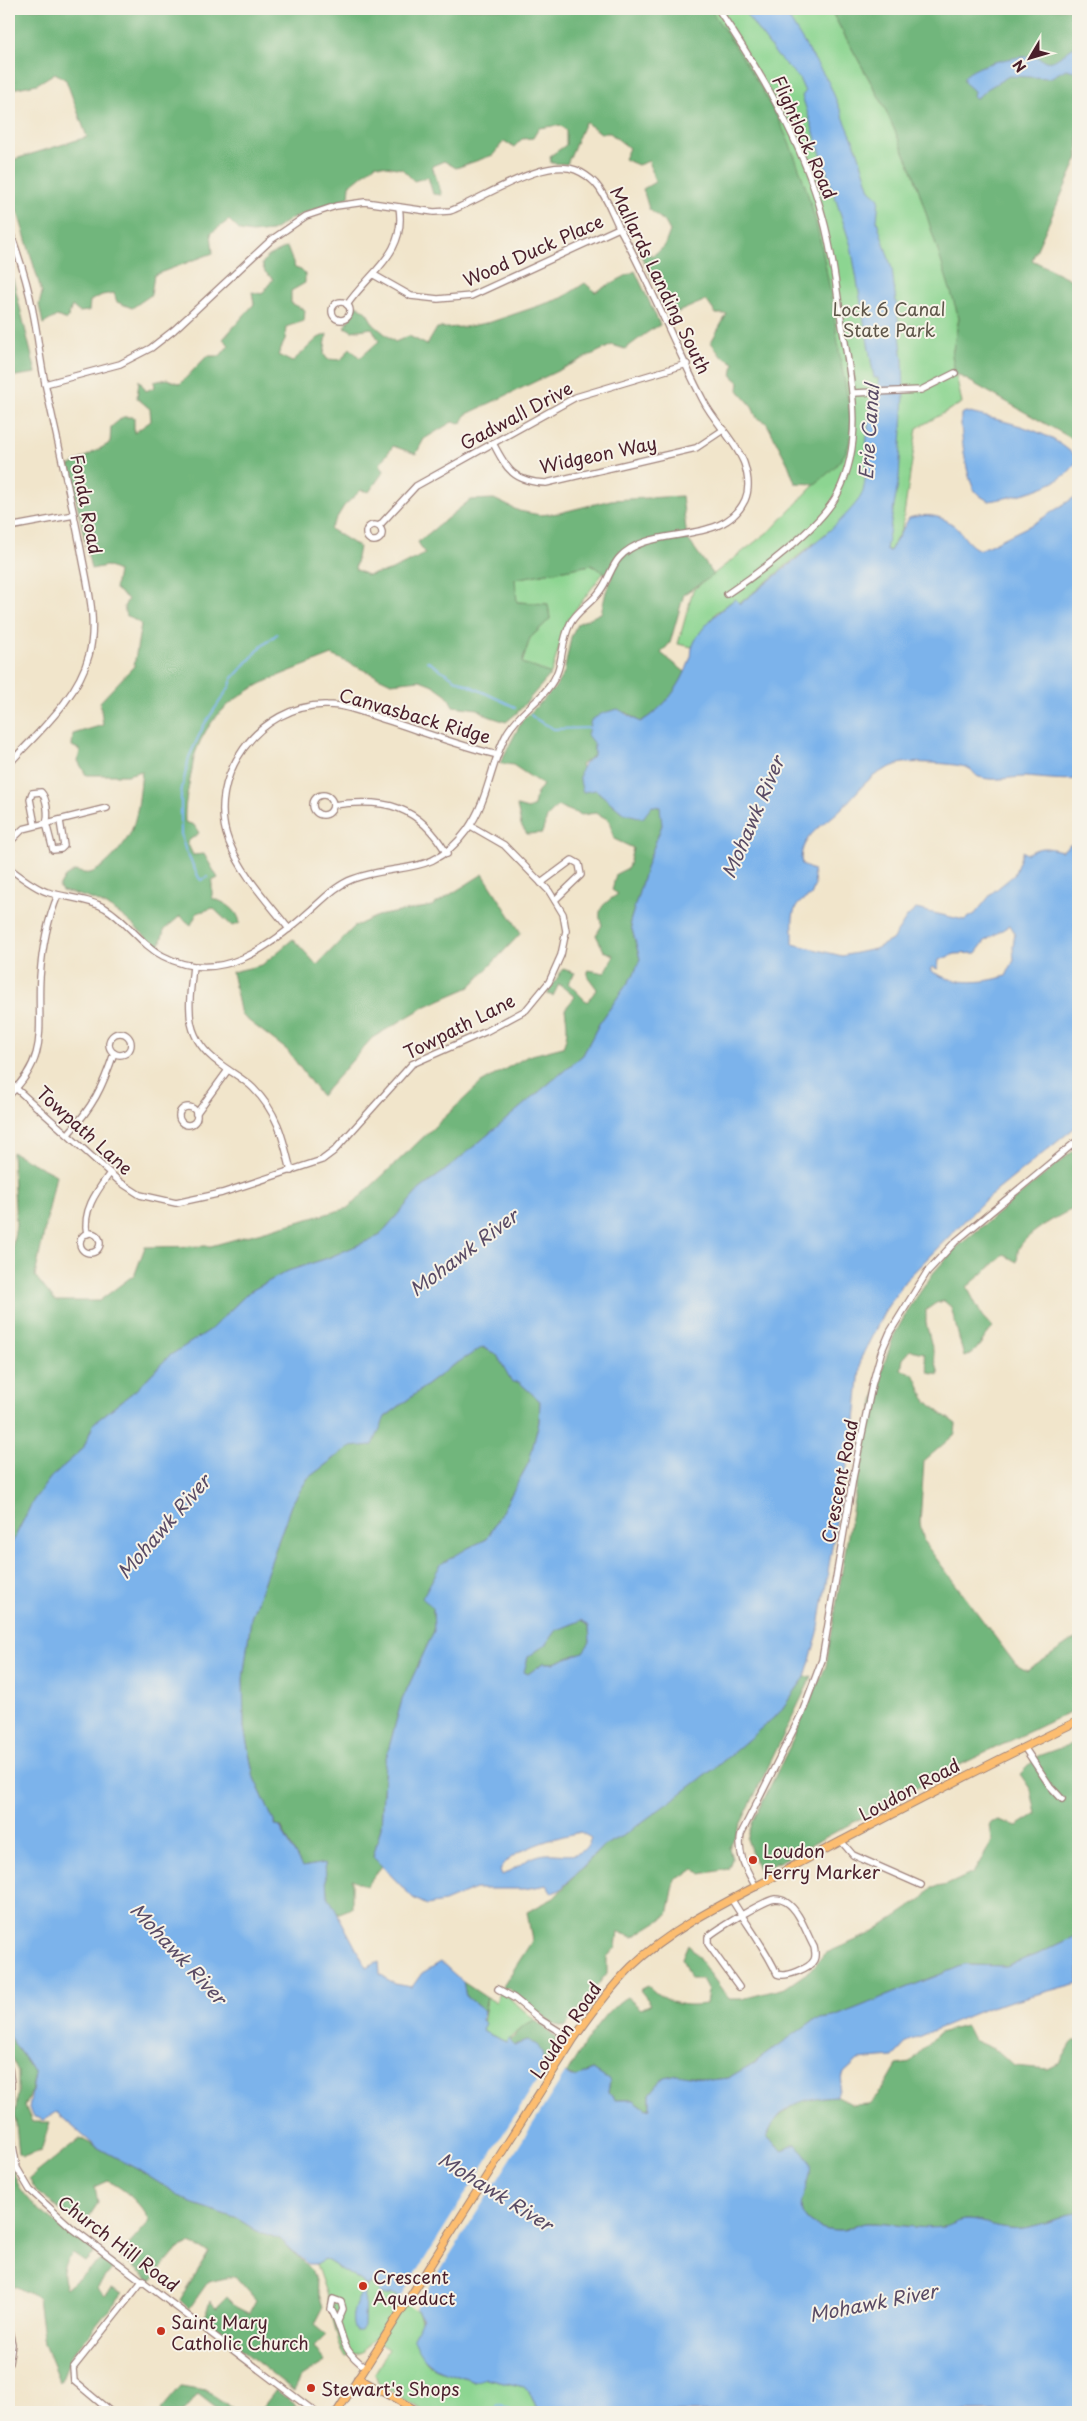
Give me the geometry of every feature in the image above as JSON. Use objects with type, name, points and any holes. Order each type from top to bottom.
[{"type":"main road","name":"Loudon Road","points":[[337,2412],[365,2367],[398,2320],[574,2040],[610,1990],[632,1966],[676,1931],[732,1900],[841,1841],[1078,1721]]},
{"type":"main road","points":[[358,2378],[419,2412]]},
{"type":"street","name":"Flightlock Road","points":[[718,9],[764,80],[786,122],[816,194],[832,258],[853,393],[854,440],[845,478],[833,504],[823,517],[751,578],[727,594]]},
{"type":"street","name":"Mallards Landing South","points":[[45,384],[120,364],[151,348],[174,330],[271,240],[306,216],[354,202],[434,212],[450,211],[537,171],[564,167],[576,170],[592,180],[611,209],[619,228],[630,245],[704,402],[744,462],[749,485],[746,499],[733,517],[713,527],[638,545],[620,557],[600,592],[570,624],[561,667],[548,688],[521,714],[508,732],[498,755],[485,798],[470,826],[447,854]]},
{"type":"street","points":[[347,305],[387,261],[396,240],[400,217],[399,207]]},
{"type":"street","name":"Wood Duck Place","points":[[374,275],[411,296],[438,299],[471,296],[619,228]]},
{"type":"street","name":"Fonda Road","points":[[9,229],[33,310],[45,384],[74,515],[92,610],[90,653],[74,688],[54,714],[9,764]]},
{"type":"street","name":"Gadwall Drive","points":[[379,526],[416,486],[576,397],[686,364]]},
{"type":"street","points":[[853,393],[906,390],[932,386],[955,373]]},
{"type":"street","name":"Widgeon Way","points":[[493,443],[508,469],[518,478],[528,482],[546,483],[696,448],[722,430]]},
{"type":"street","points":[[9,527],[74,515]]},
{"type":"street","name":"Canvasback Ridge","points":[[289,929],[242,865],[226,833],[224,810],[232,767],[242,751],[262,728],[279,717],[308,706],[344,706],[498,755]]},
{"type":"street","points":[[35,825],[30,799],[32,793],[41,792],[44,795],[48,819],[46,823],[53,850],[61,849],[64,846],[60,821]]},
{"type":"street","points":[[9,868],[39,888],[101,906],[120,917],[161,955],[176,962],[193,966],[219,967],[236,962],[257,952],[289,929],[338,886],[352,879],[420,865],[447,854],[436,834],[424,823],[403,810],[374,802],[332,805]]},
{"type":"street","points":[[9,842],[23,829],[107,808]]},
{"type":"street","name":"Towpath Lane","points":[[9,1082],[131,1191],[158,1200],[176,1202],[222,1193],[322,1160],[334,1151],[412,1064],[503,1023],[526,1010],[549,982],[561,955],[565,939],[562,914],[555,900],[504,845],[470,826]]},
{"type":"street","points":[[541,883],[572,860],[579,864],[581,875],[555,900]]},
{"type":"street","points":[[9,1096],[30,1071],[38,1050],[40,978],[44,947],[50,914],[58,895]]},
{"type":"street","points":[[193,966],[190,1007],[194,1035],[202,1049],[228,1070],[240,1076],[254,1089],[279,1123],[291,1171]]},
{"type":"street","points":[[68,1134],[88,1113],[99,1094],[114,1054]]},
{"type":"street","points":[[196,1114],[228,1070]]},
{"type":"street","name":"Crescent Road","points":[[756,1887],[741,1859],[739,1844],[741,1834],[802,1713],[822,1660],[864,1428],[878,1364],[890,1332],[916,1288],[943,1255],[1078,1140]]},
{"type":"street","points":[[88,1234],[85,1224],[88,1209],[110,1173]]},
{"type":"street","points":[[1024,1747],[1062,1800]]},
{"type":"street","points":[[841,1841],[853,1855],[921,1886]]},
{"type":"street","points":[[732,1900],[742,1916],[771,1959],[778,1974],[787,1976],[814,1960],[814,1947],[796,1914],[786,1902],[772,1900],[742,1916],[713,1933],[707,1940],[739,1987]]},
{"type":"street","points":[[498,1989],[574,2040]]},
{"type":"street","name":"Church Hill Road","points":[[9,2068],[11,2084],[11,2135],[19,2174],[40,2202],[315,2412]]},
{"type":"street","points":[[111,2412],[74,2381],[72,2368],[143,2280]]},
{"type":"street","points":[[338,2322],[342,2343],[352,2357],[365,2367]]},
{"type":"street","points":[[9,2331],[12,2344],[9,2363]]},
{"type":"green space","points":[[9,9],[710,9],[769,101],[801,173],[819,234],[831,296],[850,411],[851,432],[848,448],[831,471],[815,484],[795,483],[788,464],[766,422],[757,418],[751,405],[738,390],[739,382],[732,376],[734,363],[720,355],[711,342],[727,314],[716,314],[706,300],[671,315],[638,250],[647,250],[652,256],[664,247],[670,231],[665,222],[649,209],[643,189],[655,182],[649,161],[638,165],[624,159],[629,148],[610,133],[601,133],[585,122],[567,164],[551,163],[550,156],[566,145],[566,131],[560,125],[539,128],[533,138],[522,139],[514,147],[504,141],[493,155],[456,168],[444,161],[432,166],[442,195],[433,194],[428,177],[414,181],[402,169],[376,164],[350,185],[349,197],[292,218],[272,231],[252,233],[240,231],[229,220],[211,233],[213,253],[154,275],[151,295],[132,308],[117,302],[114,293],[102,295],[90,301],[89,311],[79,312],[72,306],[67,320],[57,316],[43,324],[39,305],[42,293],[18,213],[9,201],[9,161],[87,137],[66,80],[55,73],[37,84],[12,89],[9,86]]},
{"type":"green space","name":"Lock 6 Canal State Park","points":[[688,9],[830,9],[884,106],[913,172],[943,262],[959,318],[952,355],[962,403],[917,428],[902,528],[890,551],[835,526],[739,604],[735,599],[716,613],[692,647],[678,644],[693,590],[773,528],[838,460]]},
{"type":"green space","points":[[830,9],[1078,9],[1078,158],[1032,260],[1078,283],[1078,442],[955,373],[952,355],[959,318],[913,172],[884,106]]},
{"type":"green space","points":[[287,247],[295,268],[305,274],[305,283],[291,291],[291,303],[305,310],[304,321],[286,327],[285,340],[278,355],[292,362],[318,338],[327,334],[324,354],[327,359],[341,360],[350,348],[360,358],[379,341],[372,328],[352,331],[345,327],[357,305],[367,313],[374,325],[395,342],[409,336],[427,345],[437,328],[465,327],[491,322],[562,298],[585,283],[595,292],[635,271],[660,325],[625,349],[612,345],[465,415],[462,423],[452,422],[424,439],[416,454],[393,446],[380,464],[384,471],[369,492],[361,490],[344,506],[330,529],[359,547],[355,569],[367,575],[390,571],[425,554],[418,542],[470,500],[494,499],[519,511],[540,515],[559,513],[611,500],[682,496],[687,538],[714,575],[684,594],[670,643],[661,653],[685,672],[677,687],[661,707],[640,722],[626,712],[594,744],[594,755],[581,765],[596,790],[623,813],[652,806],[661,807],[662,825],[648,862],[630,922],[640,959],[634,974],[599,1024],[583,1055],[447,1169],[419,1190],[379,1236],[328,1258],[288,1271],[249,1292],[210,1330],[169,1356],[137,1389],[94,1423],[83,1449],[51,1477],[33,1501],[9,1549],[9,1268],[16,1225],[12,1152],[56,1175],[35,1276],[55,1301],[99,1301],[135,1274],[145,1247],[211,1246],[348,1208],[481,1083],[528,1056],[563,1047],[567,1033],[565,1009],[575,997],[559,984],[553,996],[547,994],[563,969],[575,973],[568,983],[587,1002],[597,989],[588,977],[588,970],[605,973],[614,955],[604,951],[596,935],[602,925],[600,914],[602,906],[618,894],[612,890],[616,874],[628,868],[633,848],[614,839],[609,820],[596,813],[581,815],[558,806],[547,817],[542,833],[527,834],[521,825],[517,806],[528,809],[534,806],[536,795],[543,785],[513,765],[500,763],[522,721],[554,689],[564,673],[571,637],[577,624],[601,613],[612,577],[591,565],[515,579],[517,602],[548,604],[550,619],[530,638],[522,663],[551,674],[517,713],[506,722],[488,716],[478,709],[453,706],[447,695],[433,685],[420,680],[391,683],[332,655],[252,688],[219,713],[206,730],[195,754],[186,798],[185,822],[194,825],[199,833],[187,842],[193,855],[204,854],[218,878],[212,881],[212,898],[226,904],[233,910],[240,923],[232,926],[213,908],[197,913],[191,925],[180,916],[164,930],[159,949],[116,911],[93,900],[62,891],[59,887],[65,877],[75,871],[90,873],[96,871],[115,855],[132,829],[139,800],[142,771],[127,775],[86,775],[78,761],[80,750],[72,746],[73,734],[103,725],[100,702],[134,666],[141,624],[126,615],[124,607],[128,599],[115,589],[118,571],[106,566],[91,569],[69,466],[110,443],[111,427],[123,417],[134,417],[134,433],[151,421],[150,409],[137,398],[139,380],[146,391],[155,387],[154,382],[167,379],[180,384],[207,356],[220,356],[229,345],[223,339],[254,304],[252,292],[262,294],[273,279],[265,272],[262,264],[267,257]]},
{"type":"green space","points":[[13,279],[36,373],[9,377],[9,282]]},
{"type":"green space","points":[[591,565],[604,572],[567,621],[551,674],[522,663],[530,638],[550,619],[548,604],[517,602],[514,579]]},
{"type":"green space","points":[[483,874],[521,933],[470,987],[426,1006],[372,1038],[321,1096],[287,1050],[241,1015],[232,972],[262,965],[293,939],[317,965],[354,927],[377,916],[432,906]]},
{"type":"green space","points":[[1078,1147],[1078,1207],[1055,1218],[1024,1241],[1019,1248],[1017,1262],[1004,1255],[967,1287],[982,1316],[993,1328],[977,1349],[964,1357],[951,1307],[944,1301],[936,1303],[926,1310],[926,1323],[939,1375],[929,1373],[924,1353],[911,1350],[903,1359],[901,1370],[913,1375],[927,1401],[956,1424],[955,1434],[924,1461],[920,1523],[924,1542],[1016,1665],[1027,1671],[1078,1637],[1078,1708],[958,1766],[787,1858],[768,1867],[758,1869],[747,1839],[753,1821],[790,1746],[826,1666],[862,1452],[881,1373],[894,1335],[910,1307],[934,1272],[956,1248]]},
{"type":"green space","points":[[482,1347],[497,1355],[512,1381],[519,1382],[540,1401],[539,1422],[529,1462],[487,1539],[468,1548],[433,1608],[434,1631],[402,1700],[385,1762],[381,1827],[373,1857],[382,1866],[366,1886],[352,1879],[352,1908],[337,1914],[327,1894],[325,1863],[302,1867],[281,1827],[276,1826],[254,1778],[244,1728],[243,1679],[251,1618],[291,1505],[308,1478],[349,1447],[373,1444],[384,1418],[449,1368]]},
{"type":"green space","points":[[582,1620],[589,1626],[590,1642],[583,1652],[554,1663],[543,1663],[528,1674],[523,1672],[528,1657],[546,1644],[555,1631]]},
{"type":"green space","points":[[812,1676],[729,1848],[732,1859],[728,1869],[701,1874],[695,1869],[675,1880],[668,1915],[633,1937],[618,1932],[616,1947],[607,1957],[607,1973],[565,2027],[555,2025],[509,1989],[502,1988],[532,1941],[527,1912],[554,1898],[603,1846],[623,1836],[715,1768],[779,1713],[805,1677]]},
{"type":"green space","points":[[1071,1744],[1078,1745],[1078,1935],[1036,1955],[1006,1966],[964,1965],[834,2017],[814,2020],[754,2063],[728,2078],[711,2080],[691,2076],[664,2077],[650,2094],[650,2109],[646,2109],[634,2100],[615,2100],[608,2092],[610,2081],[593,2070],[580,2076],[567,2073],[602,2020],[619,2003],[627,1997],[641,2009],[651,2004],[640,1990],[648,1986],[662,1997],[675,2003],[689,2005],[706,2004],[708,1990],[702,1979],[690,1979],[682,1958],[688,1944],[729,1999],[742,1999],[785,1988],[811,1970],[824,1954],[868,1935],[921,1900],[932,1888],[947,1885],[973,1873],[992,1842],[990,1823],[999,1820],[1017,1826],[1036,1814],[1031,1790],[1020,1774],[1038,1756]]},
{"type":"green space","points":[[463,1982],[487,1998],[484,2011],[466,1997]]},
{"type":"green space","points":[[499,1992],[508,1997],[535,2020],[523,2026],[506,2042],[482,2031],[487,1998],[496,2002]]},
{"type":"green space","points":[[535,2020],[556,2038],[556,2046],[547,2063],[543,2059],[542,2051],[527,2041],[515,2045],[508,2038],[512,2039],[523,2026]]},
{"type":"green space","points":[[966,2026],[973,2040],[998,2051],[1014,2066],[1048,2069],[1060,2063],[1073,2041],[1078,2041],[1078,2211],[1058,2219],[1016,2229],[968,2220],[933,2228],[867,2223],[842,2231],[832,2231],[816,2226],[807,2220],[801,2208],[810,2172],[809,2163],[805,2153],[795,2144],[782,2150],[767,2137],[772,2123],[789,2108],[807,2098],[837,2096],[853,2105],[869,2104],[883,2089],[897,2065],[910,2063],[939,2033]]},
{"type":"green space","points":[[9,2036],[35,2074],[31,2093],[25,2106],[32,2122],[50,2122],[41,2151],[23,2157],[19,2154],[15,2115],[18,2094],[18,2071],[9,2053]]},
{"type":"green space","points":[[80,2138],[137,2169],[191,2203],[238,2219],[257,2231],[280,2239],[312,2271],[323,2307],[314,2325],[326,2335],[314,2347],[325,2362],[301,2377],[294,2391],[204,2320],[211,2301],[217,2307],[227,2297],[237,2307],[249,2313],[256,2300],[235,2276],[208,2282],[189,2309],[180,2300],[209,2252],[190,2244],[178,2249],[151,2281],[119,2256],[150,2221],[137,2203],[114,2184],[108,2181],[95,2187],[98,2203],[83,2226],[38,2193],[29,2179]]},
{"type":"green space","points":[[9,2152],[17,2183],[30,2201],[95,2252],[85,2262],[73,2254],[69,2258],[63,2270],[66,2289],[104,2257],[115,2265],[97,2288],[105,2296],[112,2288],[122,2294],[71,2356],[60,2383],[44,2344],[38,2298],[9,2283]]},
{"type":"green space","points":[[325,2259],[366,2285],[366,2288],[369,2283],[376,2284],[386,2296],[392,2294],[416,2309],[421,2321],[423,2356],[430,2366],[474,2382],[486,2378],[524,2387],[529,2391],[538,2412],[426,2412],[378,2383],[375,2373],[389,2349],[373,2339],[363,2352],[346,2357],[340,2346],[316,2264]]},
{"type":"green space","points":[[181,2386],[205,2390],[239,2412],[221,2412],[198,2394],[184,2412],[159,2412]]},
{"type":"green space","points":[[276,2390],[305,2412],[259,2412]]},
{"type":"water","points":[[742,9],[783,9],[829,83],[858,152],[870,190],[879,198],[877,221],[892,269],[903,360],[904,395],[899,479],[886,550],[890,551],[909,518],[934,516],[952,524],[970,543],[980,550],[1035,523],[1078,495],[1078,779],[1058,780],[1025,777],[991,779],[978,776],[963,766],[926,763],[903,763],[875,775],[839,811],[814,831],[805,843],[801,857],[802,865],[813,870],[815,884],[811,896],[798,904],[793,915],[793,944],[842,956],[875,949],[892,940],[907,917],[916,909],[964,920],[975,914],[992,893],[1014,875],[1023,851],[1026,854],[1043,848],[1062,851],[1078,839],[1078,1125],[984,1201],[905,1281],[886,1309],[861,1358],[853,1442],[842,1486],[818,1633],[805,1677],[779,1713],[715,1768],[623,1836],[603,1846],[560,1890],[552,1893],[547,1885],[524,1889],[475,1889],[444,1902],[427,1905],[413,1898],[373,1857],[381,1827],[385,1762],[402,1700],[434,1631],[433,1608],[422,1598],[441,1564],[487,1539],[529,1462],[539,1422],[540,1401],[519,1382],[512,1382],[497,1355],[483,1347],[449,1368],[385,1417],[373,1445],[349,1447],[308,1478],[291,1505],[251,1618],[243,1679],[244,1728],[254,1778],[276,1826],[280,1827],[302,1867],[325,1863],[327,1894],[366,1967],[379,1961],[380,1974],[395,1984],[412,1987],[422,1973],[441,1962],[463,1982],[466,1997],[484,2011],[482,2020],[485,2023],[482,2031],[506,2042],[508,2038],[515,2045],[527,2041],[534,2043],[542,2052],[543,2059],[572,2077],[577,2077],[593,2070],[610,2081],[608,2092],[615,2100],[634,2100],[646,2109],[650,2108],[650,2094],[664,2077],[678,2074],[711,2080],[728,2078],[754,2063],[814,2020],[834,2017],[964,1965],[1006,1966],[1036,1955],[1078,1935],[1078,1983],[990,2007],[908,2041],[893,2057],[858,2060],[844,2073],[837,2096],[814,2098],[794,2105],[778,2117],[767,2137],[782,2150],[795,2144],[805,2153],[810,2163],[810,2172],[801,2208],[807,2220],[815,2226],[826,2230],[845,2231],[867,2223],[933,2228],[968,2220],[1016,2229],[1051,2221],[1078,2211],[1078,2412],[538,2412],[529,2391],[524,2387],[486,2378],[474,2382],[438,2369],[425,2360],[413,2340],[422,2319],[417,2310],[406,2301],[392,2294],[386,2296],[380,2294],[376,2284],[369,2283],[365,2289],[364,2326],[361,2331],[355,2331],[353,2313],[366,2285],[325,2259],[316,2264],[307,2264],[280,2239],[257,2231],[238,2219],[191,2203],[137,2169],[95,2146],[56,2112],[43,2120],[32,2116],[29,2108],[35,2074],[9,2036],[9,1549],[33,1501],[51,1477],[83,1449],[94,1423],[137,1389],[169,1356],[210,1330],[249,1292],[288,1271],[328,1258],[379,1236],[419,1190],[447,1169],[583,1055],[599,1024],[634,974],[640,959],[630,922],[648,862],[662,825],[660,807],[652,806],[643,818],[623,813],[596,790],[583,792],[580,780],[582,767],[594,755],[594,744],[587,735],[591,720],[603,713],[618,709],[640,722],[649,717],[677,687],[687,669],[695,641],[710,620],[735,599],[740,604],[808,549],[844,516],[857,502],[863,491],[870,419],[880,398],[878,378],[874,378],[851,246],[802,96],[805,92],[799,78],[778,57]],"holes":[[[1010,925],[1015,933],[1014,960],[1006,976],[987,981],[967,982],[957,981],[930,970],[932,967],[938,969],[939,960],[955,954],[976,953],[985,941]],[[582,1620],[589,1626],[590,1642],[583,1652],[554,1663],[543,1663],[528,1674],[524,1672],[528,1657],[546,1644],[555,1631]],[[580,1832],[591,1838],[587,1846],[576,1854],[540,1855],[502,1875],[500,1870],[514,1856],[548,1841]]]},
{"type":"water","points":[[1078,44],[1078,72],[1066,69],[1050,78],[1009,76],[987,89],[977,98],[973,97],[974,91],[964,82],[964,77],[970,72],[987,64],[1017,57],[1036,57],[1052,61]]},
{"type":"water","points":[[966,412],[1040,433],[1066,448],[1077,458],[1073,467],[1064,476],[1040,488],[989,501],[976,492],[969,477],[964,455],[961,422],[961,414]]},
{"type":"pier","points":[[549,2061],[567,2070],[415,2310],[399,2300]]},
{"type":"waterway","points":[[207,877],[201,880],[199,878],[185,849],[181,834],[181,793],[189,757],[204,725],[230,686],[232,679],[262,646],[277,634]]},
{"type":"waterway","points":[[427,661],[455,679],[515,707]]},
{"type":"waterway","points":[[531,715],[553,729],[591,728]]},
{"type":"waterway","points":[[493,2412],[499,2404],[515,2412]]},
{"type":"place","name":"Loudon Ferry Marker","points":[[753,1860]]},
{"type":"place","name":"Crescent Aqueduct","points":[[363,2286]]},
{"type":"place","name":"Saint Mary Catholic Church","points":[[161,2331]]},
{"type":"place","name":"Stewart's Shops","points":[[311,2388]]},
{"type":"water label","name":"Erie Canal","points":[[868,432]]},
{"type":"water label","name":"Mohawk River","points":[[752,817]]},
{"type":"water label","name":"Mohawk River","points":[[463,1252]]},
{"type":"water label","name":"Mohawk River","points":[[163,1526]]},
{"type":"water label","name":"Mohawk River","points":[[179,1953]]},
{"type":"water label","name":"Mohawk River","points":[[496,2191]]},
{"type":"water label","name":"Mohawk River","points":[[873,2302]]}]
